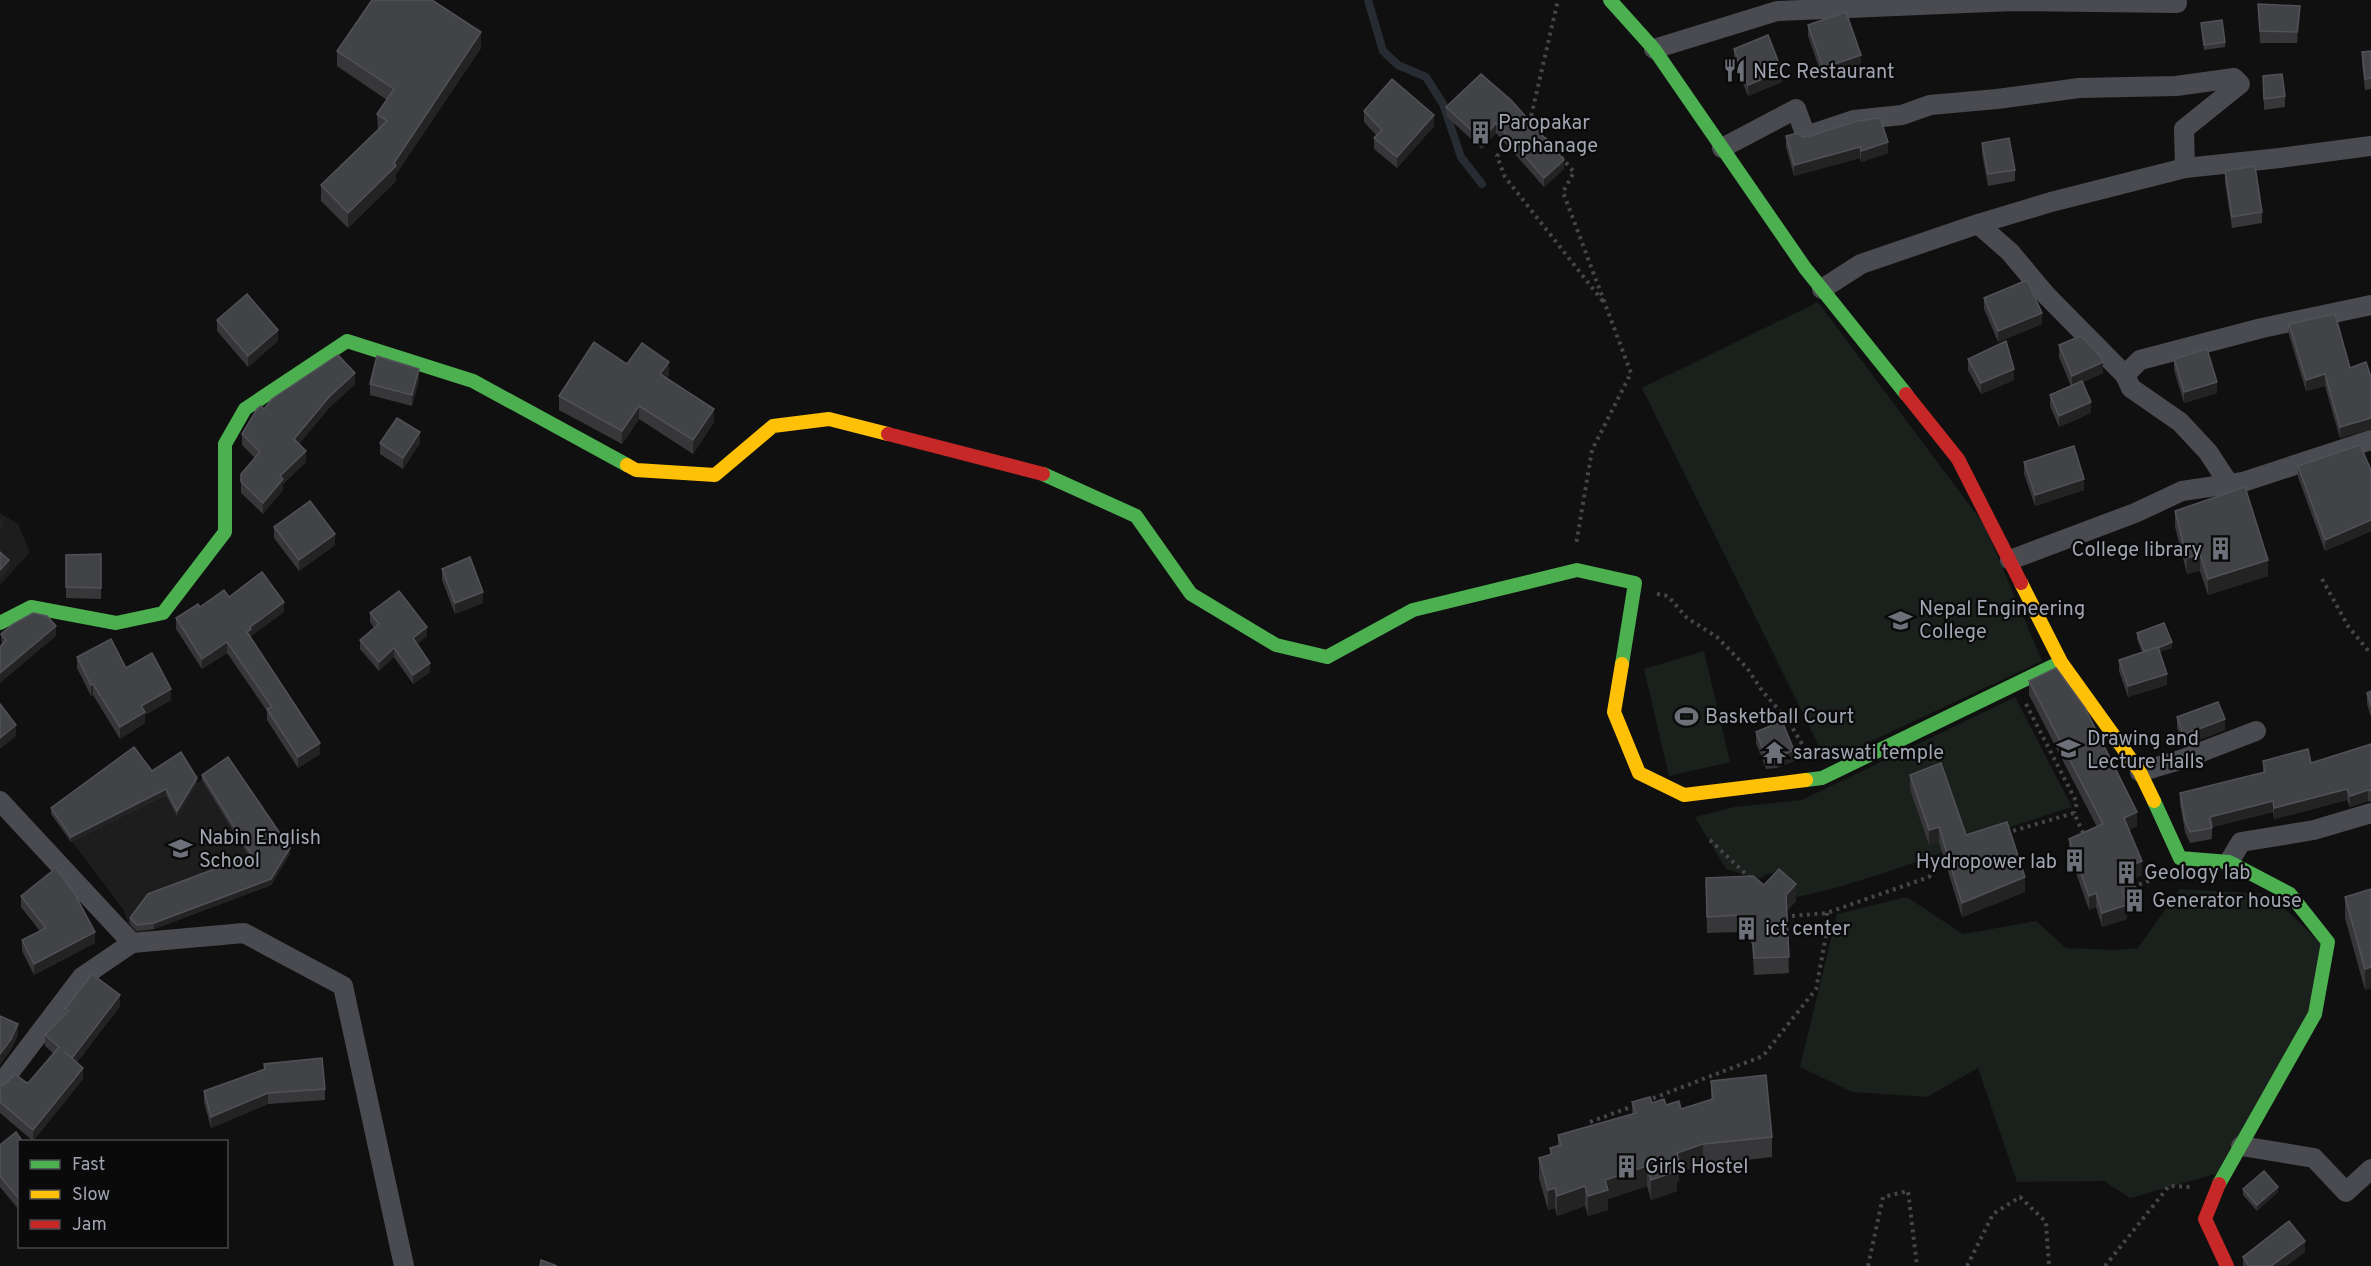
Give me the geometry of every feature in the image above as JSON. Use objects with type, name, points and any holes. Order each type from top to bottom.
[{"type":"street","points":[[1610,0],[1653,50],[1805,268],[1958,459],[2061,662],[2140,772],[2180,858],[2229,862],[2290,894],[2328,942],[2315,1014],[2217,1188],[2205,1220],[2227,1266]]},
{"type":"street","points":[[1653,50],[1777,11],[2014,1],[2177,3]]},
{"type":"street","points":[[1722,148],[1796,109],[1806,136],[1854,120],[1902,115],[1930,105],[2079,88],[2176,86],[2234,78],[2240,84],[2184,129],[2185,168]]},
{"type":"street","points":[[1822,289],[1861,264],[2051,202],[2185,168],[2371,146]]},
{"type":"street","points":[[1978,224],[2010,252],[2053,303],[2125,375],[2131,388],[2180,422],[2208,452],[2229,484]]},
{"type":"street","points":[[2125,375],[2140,360],[2262,328],[2371,305]]},
{"type":"street","points":[[0,623],[32,608],[116,623],[163,613],[225,532],[225,444],[245,409],[347,340],[473,381],[636,470],[715,475],[773,426],[829,419],[1038,472],[1136,516],[1191,594],[1276,645],[1327,657],[1413,610],[1577,570],[1635,583],[1614,712],[1639,773],[1684,795],[1822,778],[2061,662]]},
{"type":"street","points":[[2010,560],[2135,513],[2182,491],[2243,482],[2371,440]]},
{"type":"street","points":[[2140,772],[2183,759],[2256,731]]},
{"type":"street","points":[[0,801],[132,943]]},
{"type":"street","points":[[2229,862],[2241,842],[2314,830],[2371,813]]},
{"type":"street","points":[[0,1085],[82,977],[132,943],[244,933],[343,986],[404,1266]]},
{"type":"street","points":[[2241,1146],[2314,1158],[2346,1192],[2371,1168]]},
{"type":"path","points":[[1523,128],[1530,121],[1558,0]]},
{"type":"path","points":[[1530,121],[1552,146]]},
{"type":"path","points":[[1510,142],[1497,156],[1505,177],[1608,307]]},
{"type":"path","points":[[1559,155],[1574,172],[1563,192],[1631,373],[1592,450],[1576,546],[1577,570]]},
{"type":"path","points":[[2322,579],[2348,626],[2371,654]]},
{"type":"path","points":[[1635,583],[1655,594],[1668,596],[1687,618],[1717,637],[1747,668],[1763,692],[1788,720],[1822,778]]},
{"type":"path","points":[[2017,685],[2077,803],[2074,813],[2088,844]]},
{"type":"path","points":[[1997,836],[2074,813]]},
{"type":"path","points":[[1710,840],[1756,884]]},
{"type":"path","points":[[1792,916],[1827,913],[1929,877],[1942,853],[1953,850]]},
{"type":"path","points":[[2131,887],[2151,880],[2180,858]]},
{"type":"path","points":[[1590,1122],[1763,1056],[1816,989],[1826,936],[1827,913]]},
{"type":"path","points":[[2105,1266],[2169,1186],[2217,1188]]},
{"type":"path","points":[[1868,1266],[1883,1197],[1908,1191],[1917,1266]]},
{"type":"path","points":[[1967,1266],[1993,1214],[2020,1197],[2046,1222],[2049,1266]]},
{"type":"shaded area","points":[[1818,302],[1985,526],[2042,661],[1827,762],[1642,388]]},
{"type":"shaded area","points":[[0,513],[18,524],[30,552],[0,585]]},
{"type":"shaded area","name":"Basketball Court","points":[[1704,651],[1730,762],[1669,776],[1644,669]]},
{"type":"shaded area","points":[[2015,697],[2072,807],[1901,867],[1832,889],[1797,897],[1775,874],[1770,873],[1758,879],[1726,869],[1695,817],[1735,807],[1802,800]]},
{"type":"shaded area","name":"Nabin English School","points":[[181,758],[197,783],[228,762],[290,854],[263,888],[133,937],[123,909],[51,814],[150,774]]},
{"type":"shaded area","points":[[2180,889],[2270,894],[2327,949],[2317,1013],[2219,1173],[2130,1198],[2104,1181],[2017,1182],[1978,1068],[1927,1097],[1852,1092],[1800,1067],[1837,914],[1907,897],[1963,934],[2036,921],[2066,948],[2116,950],[2138,948]]},
{"type":"building","points":[[372,0],[432,0],[481,32],[394,163],[396,166],[348,213],[321,185],[387,121],[377,114],[394,89],[337,51]]},
{"type":"building","points":[[2258,4],[2300,6],[2297,32],[2260,31]]},
{"type":"building","points":[[1846,12],[1861,55],[1823,68],[1808,25]]},
{"type":"building","points":[[2222,20],[2225,42],[2204,45],[2201,23]]},
{"type":"building","points":[[1768,35],[1782,71],[1748,85],[1734,49]]},
{"type":"building","points":[[2371,51],[2371,78],[2365,79],[2362,52]]},
{"type":"building","points":[[1481,74],[1511,100],[1564,160],[1544,178],[1496,123],[1482,140],[1446,107]]},
{"type":"building","points":[[2282,74],[2285,96],[2264,99],[2263,76]]},
{"type":"building","points":[[1392,79],[1434,115],[1397,157],[1374,138],[1382,130],[1364,111]]},
{"type":"building","points":[[1880,118],[1888,142],[1861,151],[1860,147],[1794,165],[1786,136],[1797,133],[1803,137],[1810,136],[1857,121]]},
{"type":"building","points":[[2009,138],[2015,170],[1988,174],[1982,143]]},
{"type":"building","points":[[2255,166],[2262,212],[2232,217],[2225,171]]},
{"type":"building","points":[[2027,280],[2042,313],[1998,331],[1984,298]]},
{"type":"building","points":[[247,294],[278,330],[248,356],[217,320]]},
{"type":"building","points":[[2335,314],[2350,368],[2366,362],[2371,377],[2371,418],[2340,427],[2325,374],[2306,380],[2289,324]]},
{"type":"building","points":[[2081,336],[2103,362],[2072,376],[2059,345]]},
{"type":"building","points":[[2006,341],[2014,369],[1981,383],[1968,359]]},
{"type":"building","points":[[594,342],[627,364],[642,343],[669,362],[660,374],[714,409],[693,440],[639,406],[622,431],[559,396]]},
{"type":"building","points":[[2207,349],[2217,382],[2184,392],[2174,359]]},
{"type":"building","points":[[338,355],[355,373],[329,397],[294,439],[306,451],[280,476],[283,479],[263,503],[241,482],[241,474],[260,452],[242,434],[257,409],[261,406],[264,409],[272,399]]},
{"type":"building","points":[[377,356],[419,369],[412,395],[370,384]]},
{"type":"building","points":[[2082,381],[2091,402],[2059,416],[2050,395]]},
{"type":"building","points":[[397,418],[420,432],[403,458],[380,443]]},
{"type":"building","points":[[2360,445],[2371,470],[2371,520],[2325,540],[2298,466]]},
{"type":"building","points":[[2074,446],[2084,479],[2035,495],[2024,462]]},
{"type":"building","name":"College library","points":[[2245,487],[2268,560],[2208,579],[2200,554],[2187,558],[2175,511]]},
{"type":"building","points":[[310,501],[335,534],[299,560],[274,527]]},
{"type":"building","points":[[0,552],[9,560],[0,570]]},
{"type":"building","points":[[101,554],[101,588],[66,587],[66,555]]},
{"type":"building","points":[[470,557],[483,592],[455,603],[442,569]]},
{"type":"building","points":[[262,572],[284,602],[250,627],[251,629],[247,632],[320,743],[298,757],[267,709],[272,707],[227,642],[202,659],[176,618],[198,604],[200,607],[224,590],[229,597]]},
{"type":"building","points":[[399,591],[427,627],[413,638],[430,663],[413,675],[394,648],[379,662],[360,640],[379,624],[370,613]]},
{"type":"building","points":[[33,613],[47,616],[56,626],[0,673],[0,647],[6,640],[1,634]]},
{"type":"building","points":[[2164,623],[2172,642],[2144,651],[2137,633]]},
{"type":"building","points":[[111,639],[126,668],[152,653],[171,689],[141,706],[145,712],[120,727],[93,684],[91,685],[77,657]]},
{"type":"building","points":[[2158,647],[2167,674],[2128,686],[2119,660]]},
{"type":"building","points":[[2056,668],[2085,708],[2137,812],[2124,818],[2142,861],[2129,866],[2136,888],[2123,892],[2127,905],[2102,913],[2096,893],[2089,896],[2069,839],[2103,824],[2029,681]]},
{"type":"building","points":[[2371,691],[2371,706],[2367,693]]},
{"type":"building","points":[[2218,702],[2225,719],[2183,735],[2177,717]]},
{"type":"building","points":[[0,704],[16,725],[0,738]]},
{"type":"building","points":[[1782,721],[1794,750],[1777,757],[1766,758],[1756,732]]},
{"type":"building","points":[[2371,744],[2371,791],[2350,796],[2347,789],[2274,808],[2273,801],[2210,817],[2212,828],[2190,832],[2185,821],[2180,793],[2265,772],[2263,761],[2308,749],[2311,763]]},
{"type":"building","points":[[134,747],[152,771],[181,752],[197,778],[177,811],[166,789],[71,837],[51,808]]},
{"type":"building","points":[[228,757],[290,848],[271,879],[154,923],[137,925],[130,918],[148,894],[252,855],[202,775]]},
{"type":"building","points":[[1941,763],[1966,835],[2007,822],[2025,877],[1962,903],[1939,827],[1929,830],[1910,775]]},
{"type":"building","points":[[56,868],[73,891],[95,932],[34,964],[22,940],[46,928],[21,896]]},
{"type":"building","name":"ict center","points":[[1779,869],[1796,884],[1786,895],[1789,957],[1754,958],[1752,927],[1740,915],[1707,917],[1706,878],[1753,876],[1764,885]]},
{"type":"building","points":[[2371,889],[2371,967],[2365,969],[2345,897]]},
{"type":"building","points":[[92,974],[120,995],[72,1058],[65,1052],[83,1068],[33,1130],[0,1102],[0,1085],[4,1085],[15,1074],[27,1083],[29,1082],[59,1047],[45,1035],[68,1011],[65,1009]]},
{"type":"building","points":[[0,1016],[18,1024],[0,1054]]},
{"type":"building","points":[[322,1058],[325,1089],[268,1093],[211,1117],[204,1091],[265,1069],[264,1064]]},
{"type":"building","points":[[1766,1075],[1772,1137],[1703,1144],[1677,1153],[1679,1161],[1674,1163],[1677,1171],[1651,1180],[1647,1166],[1605,1180],[1608,1190],[1588,1196],[1585,1186],[1557,1196],[1555,1188],[1548,1190],[1539,1158],[1552,1154],[1550,1148],[1561,1145],[1558,1135],[1636,1113],[1632,1102],[1650,1097],[1652,1103],[1664,1099],[1666,1105],[1679,1101],[1681,1109],[1713,1099],[1711,1081]]},
{"type":"building","points":[[16,1132],[22,1140],[18,1140],[18,1198],[0,1176],[0,1145]]},
{"type":"building","points":[[2264,1171],[2278,1187],[2257,1205],[2243,1189]]},
{"type":"building","points":[[2289,1221],[2305,1241],[2271,1266],[2249,1266],[2243,1257]]},
{"type":"building","points":[[541,1260],[557,1266],[540,1266]]},
{"type":"waterway","points":[[1368,0],[1383,51],[1398,65],[1426,77],[1443,104],[1461,157],[1482,184]]},
{"type":"traffic: fast","points":[[1610,0],[1654,49],[1805,268],[1906,394]]},
{"type":"traffic: fast","points":[[0,623],[31,607],[116,623],[163,613],[225,532],[225,444],[245,409],[347,341],[473,381],[627,465]]},
{"type":"traffic: fast","points":[[1043,474],[1136,516],[1191,594],[1276,645],[1327,657],[1413,610],[1577,570],[1635,583],[1622,664]]},
{"type":"traffic: fast","points":[[1806,780],[1822,778],[2061,662]]},
{"type":"traffic: fast","points":[[2154,801],[2180,858],[2229,862],[2290,894],[2328,942],[2315,1014],[2219,1184]]},
{"type":"traffic: slow","points":[[627,465],[636,470],[715,475],[773,426],[829,419],[888,434]]},
{"type":"traffic: slow","points":[[2021,583],[2061,662],[2140,772],[2154,801]]},
{"type":"traffic: slow","points":[[1622,664],[1614,712],[1639,773],[1684,795],[1806,780]]},
{"type":"traffic: jam","points":[[1906,394],[1958,459],[2021,583]]},
{"type":"traffic: jam","points":[[888,434],[1043,474]]},
{"type":"traffic: jam","points":[[2219,1184],[2205,1219],[2227,1266]]},
{"type":"place","name":"NEC Restaurant","points":[[1735,71]]},
{"type":"place","name":"Paropakar Orphanage","points":[[1480,133]]},
{"type":"place","name":"College library","points":[[2220,549]]},
{"type":"place","name":"Nepal Engineering College","points":[[1901,620]]},
{"type":"place","name":"Basketball Court","points":[[1687,716]]},
{"type":"place","name":"Drawing and Lecture Halls","points":[[2069,749]]},
{"type":"place","name":"saraswati temple","points":[[1775,752]]},
{"type":"place","name":"Nabin English School","points":[[181,848]]},
{"type":"place","name":"Hydropower lab","points":[[2075,861]]},
{"type":"place","name":"Geology lab","points":[[2126,872]]},
{"type":"place","name":"Generator house","points":[[2134,900]]},
{"type":"place","name":"ict center","points":[[1747,928]]},
{"type":"place","name":"Girls Hostel","points":[[1627,1166]]}]
